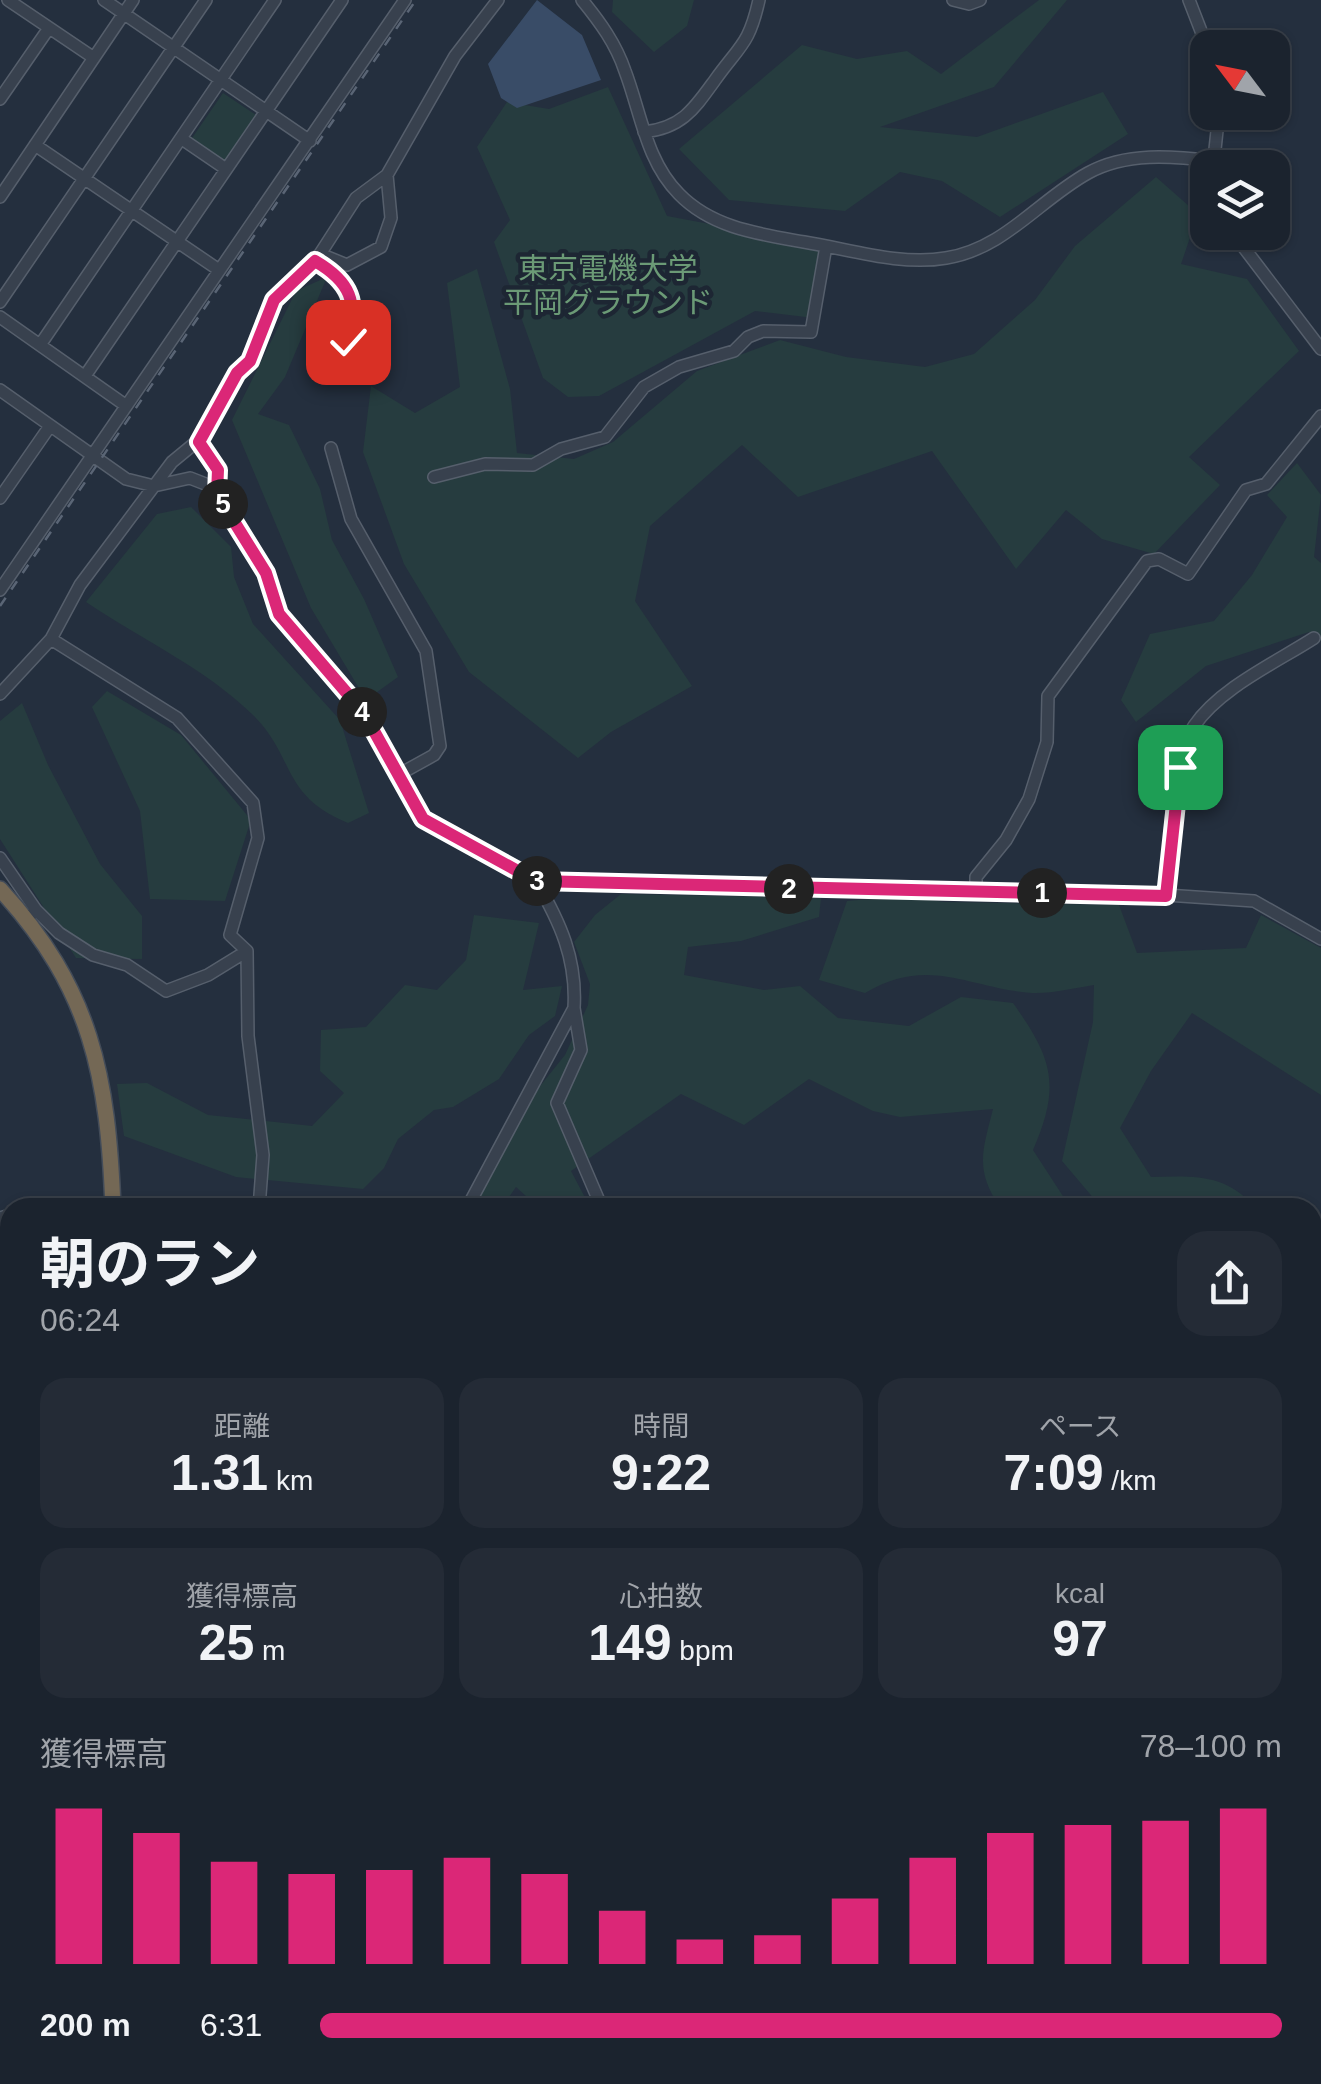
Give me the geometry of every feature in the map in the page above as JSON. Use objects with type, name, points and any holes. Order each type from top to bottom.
[{"type":"highway","points":[[0,889],[31,915],[79,1008],[108,1106],[112,1198]]},
{"type":"street","points":[[8,0],[94,58]]},
{"type":"street","points":[[104,0],[310,140]]},
{"type":"street","points":[[0,197],[134,0]]},
{"type":"street","points":[[0,302],[206,0]]},
{"type":"street","points":[[40,346],[275,0]]},
{"type":"street","points":[[84,376],[342,0]]},
{"type":"street","points":[[0,590],[401,5],[383,0]]},
{"type":"street","points":[[0,694],[51,640],[80,585],[172,462],[199,442],[237,373],[250,361],[274,300],[318,258],[343,214],[387,176],[455,56],[498,0]]},
{"type":"street","points":[[582,0],[601,23],[625,69],[644,132],[668,182],[705,216],[737,229],[908,260],[946,258],[1005,234],[1089,172],[1124,161],[1166,156],[1190,160]]},
{"type":"street","points":[[644,132],[680,122],[701,104],[715,80],[744,48],[759,0]]},
{"type":"street","points":[[953,0],[969,4],[980,0]]},
{"type":"street","points":[[1188,0],[1200,30]]},
{"type":"street","points":[[0,98],[49,28]]},
{"type":"street","points":[[182,139],[226,169]]},
{"type":"street","points":[[35,145],[219,270]]},
{"type":"street","points":[[318,258],[347,264],[381,247],[391,218],[387,176]]},
{"type":"street","points":[[434,477],[486,464],[533,466],[561,449],[606,437],[644,386],[679,366],[734,351],[748,337],[763,331],[811,332],[826,246]]},
{"type":"street","points":[[1246,250],[1321,349]]},
{"type":"street","points":[[318,258],[340,276],[350,291],[354,316],[348,342]]},
{"type":"street","points":[[0,317],[126,405]]},
{"type":"street","points":[[2,396],[126,479],[154,486],[190,478],[201,480],[217,494],[266,573],[279,614],[364,713],[423,819],[536,881],[1166,896],[1254,902],[1321,940]]},
{"type":"street","points":[[976,892],[976,877],[1006,840],[1029,798],[1047,742],[1048,696],[1146,561],[1159,559],[1188,574],[1246,490],[1266,484],[1321,416]]},
{"type":"street","points":[[0,498],[50,426]]},
{"type":"street","points":[[199,442],[218,470],[217,494]]},
{"type":"street","points":[[331,448],[351,519],[430,662],[440,746],[434,755],[398,776]]},
{"type":"street","points":[[1166,896],[1180,767],[1193,727],[1233,691],[1314,638]]},
{"type":"street","points":[[51,640],[177,718],[252,803],[258,838],[230,935],[247,951],[248,1036],[263,1155],[260,1198]]},
{"type":"street","points":[[0,858],[31,915],[93,955],[127,965],[166,990],[208,975],[247,951]]},
{"type":"street","points":[[536,881],[560,920],[573,974],[581,1050],[557,1103],[598,1198]]},
{"type":"street","points":[[473,1198],[574,1008]]},
{"type":"green space","points":[[613,0],[694,0],[687,26],[654,52],[612,12]]},
{"type":"green space","points":[[1039,0],[1067,0],[994,87],[880,127],[977,137],[1103,92],[1128,134],[1000,217],[942,181],[900,172],[845,211],[729,200],[679,149],[802,45],[857,59],[907,51],[941,74]]},
{"type":"green space","name":"東京電機大学 平岡グラウンド","points":[[608,87],[667,216],[826,246],[814,318],[755,311],[599,396],[568,397],[543,378],[494,242],[510,220],[477,147],[507,102],[549,109]]},
{"type":"green space","points":[[223,93],[259,117],[225,166],[190,141]]},
{"type":"green space","points":[[1156,177],[1190,207],[1190,238],[1181,264],[1247,279],[1299,351],[1189,457],[1220,485],[1154,554],[1102,539],[1066,510],[1016,569],[932,451],[798,497],[742,445],[650,526],[635,601],[692,686],[611,732],[578,758],[469,672],[404,564],[363,452],[371,386],[415,413],[460,387],[447,283],[477,269],[510,389],[517,453],[574,459],[613,442],[697,371],[780,340],[846,357],[925,367],[974,354],[1035,300],[1075,246]]},
{"type":"green space","points":[[327,277],[285,377],[258,414],[289,425],[320,489],[332,540],[364,599],[398,677],[366,700],[311,608],[232,420],[296,291]]},
{"type":"green space","points":[[1297,463],[1321,495],[1314,557],[1321,563],[1321,641],[1309,632],[1206,666],[1136,722],[1121,700],[1150,634],[1214,621],[1252,575],[1287,517],[1267,495]]},
{"type":"green space","points":[[191,507],[231,547],[234,577],[253,624],[340,720],[369,813],[348,823],[326,812],[300,788],[266,730],[234,698],[86,602],[157,514]]},
{"type":"green space","points":[[107,691],[181,735],[251,820],[225,901],[150,899],[140,811],[92,707]]},
{"type":"green space","points":[[22,703],[48,765],[100,864],[142,916],[142,959],[76,958],[0,839],[0,721]]},
{"type":"green space","points":[[621,894],[821,898],[819,917],[741,941],[688,947],[684,975],[764,990],[800,986],[838,1018],[909,1026],[961,997],[1013,1003],[1037,1041],[1048,1074],[1047,1108],[1033,1150],[1064,1198],[994,1198],[983,1159],[993,1109],[900,1117],[873,1111],[809,1079],[744,1125],[681,1094],[571,1171],[585,1198],[528,1198],[516,1187],[508,1198],[467,1198],[512,1121],[565,1055],[588,1005],[590,984],[574,942],[595,915]]},
{"type":"green space","points":[[901,896],[944,902],[1119,905],[1137,953],[1246,948],[1261,915],[1321,948],[1321,1095],[1192,1013],[1151,1071],[1120,1128],[1151,1177],[1207,1179],[1232,1188],[1245,1198],[1093,1198],[1062,1161],[1093,1022],[1094,985],[1032,993],[929,975],[909,976],[865,993],[819,980],[847,901]]},
{"type":"green space","points":[[474,915],[539,923],[523,990],[562,986],[555,1016],[529,1035],[499,1079],[453,1107],[434,1110],[398,1139],[384,1168],[363,1189],[236,1177],[124,1136],[117,1084],[147,1083],[208,1115],[312,1126],[344,1093],[320,1071],[321,1030],[366,1027],[405,985],[437,990],[466,960]]},
{"type":"water","points":[[537,0],[582,35],[601,80],[517,108],[501,98],[488,64]]},
{"type":"railway","points":[[0,606],[416,0]]},
{"type":"route","points":[[348,342],[354,316],[350,291],[340,276],[315,261],[274,300],[250,361],[237,373],[199,442],[218,470],[217,494],[266,573],[279,614],[364,713],[423,819],[536,881],[1166,896],[1180,767]]}]
